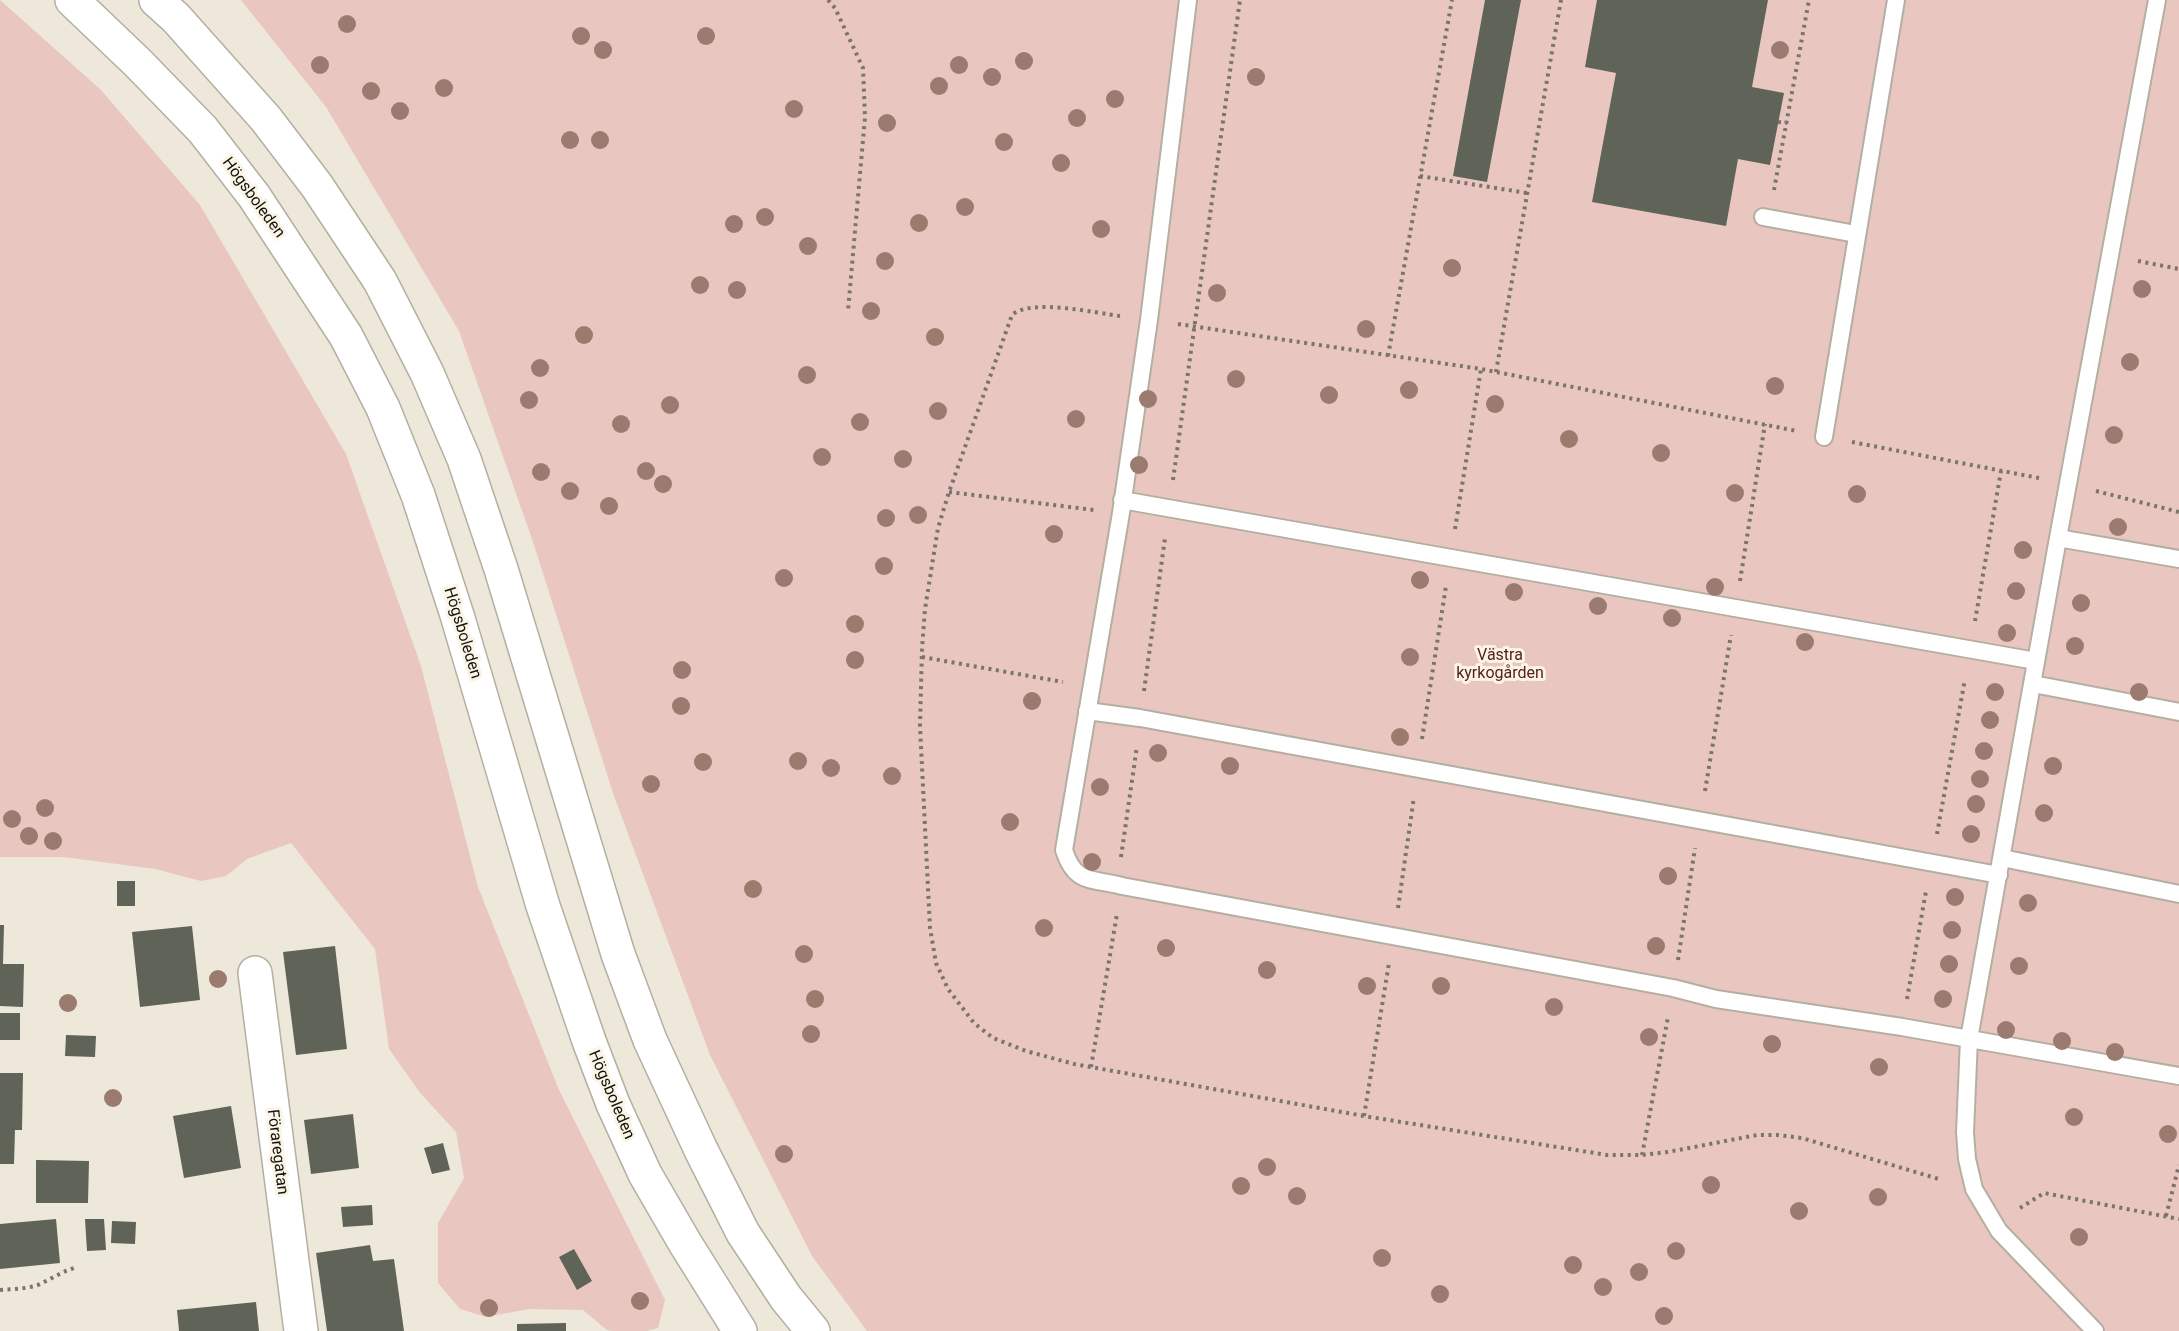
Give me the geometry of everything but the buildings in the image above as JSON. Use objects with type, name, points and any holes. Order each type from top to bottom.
[{"type":"main road","name":"Högsboleden","points":[[72,0],[131,56],[203,130],[254,196],[346,336],[383,408],[418,495],[450,593],[543,906],[613,1104],[645,1174],[740,1331]]},
{"type":"main road","points":[[156,0],[176,18],[266,119],[317,186],[380,281],[427,373],[464,459],[501,569],[618,954],[650,1040],[701,1150],[743,1233],[786,1298],[813,1331]]},
{"type":"main road","name":"Föraregatan","points":[[255,973],[301,1331]]},
{"type":"lane","points":[[1188,0],[1149,320],[1122,506],[1064,850],[1069,865],[1082,877],[1119,885],[1673,988],[1716,999],[1902,1027],[2179,1076]]},
{"type":"lane","points":[[1824,437],[1896,0]]},
{"type":"lane","points":[[2095,1331],[1997,1228],[1974,1189],[1966,1159],[1965,1132],[1969,1039],[2157,0]]},
{"type":"lane","points":[[1766,217],[1856,234]]},
{"type":"lane","points":[[1122,506],[1169,509],[2036,661]]},
{"type":"lane","points":[[2058,538],[2179,559]]},
{"type":"lane","points":[[2032,684],[2179,712]]},
{"type":"lane","points":[[1087,711],[1140,718],[1931,863],[2000,866],[2179,894]]},
{"type":"path","points":[[828,0],[835,8],[863,69],[865,117],[848,311]]},
{"type":"path","points":[[1091,1067],[1119,885],[1140,718],[1240,0]]},
{"type":"path","points":[[1388,356],[1452,0]]},
{"type":"path","points":[[1496,372],[1561,0]]},
{"type":"path","points":[[1766,217],[1787,123],[1809,0]]},
{"type":"path","points":[[1778,122],[1787,123]]},
{"type":"path","points":[[1420,176],[1527,193]]},
{"type":"path","points":[[2110,256],[2179,269]]},
{"type":"path","points":[[1974,1189],[1802,1138],[1757,1135],[1668,1152],[1607,1155],[1364,1116],[1091,1067],[1026,1051],[993,1038],[974,1023],[948,989],[936,963],[930,928],[920,726],[922,657],[931,568],[938,528],[1004,337],[1016,312],[1031,307],[1149,320],[1496,372],[2068,483],[2179,512]]},
{"type":"path","points":[[1902,1027],[2001,471]]},
{"type":"path","points":[[949,492],[1122,506]]},
{"type":"path","points":[[922,657],[1090,687]]},
{"type":"path","points":[[2166,1216],[2179,1166]]},
{"type":"path","points":[[1997,1228],[2015,1212],[2044,1193],[2179,1218]]},
{"type":"path","points":[[0,1290],[39,1284],[77,1267]]},
{"type":"green space","points":[[0,0],[101,90],[200,205],[346,454],[421,666],[478,887],[559,1090],[665,1300],[658,1328],[647,1331],[607,1330],[583,1310],[529,1309],[486,1317],[460,1309],[438,1283],[438,1223],[464,1178],[456,1132],[421,1094],[389,1049],[375,949],[291,843],[247,859],[226,876],[201,881],[155,869],[63,857],[0,857]]},
{"type":"green space","name":"Västra kyrkogården","points":[[241,0],[2179,0],[2179,1331],[867,1331],[812,1256],[710,1055],[614,796],[533,542],[459,331],[326,107]]}]
